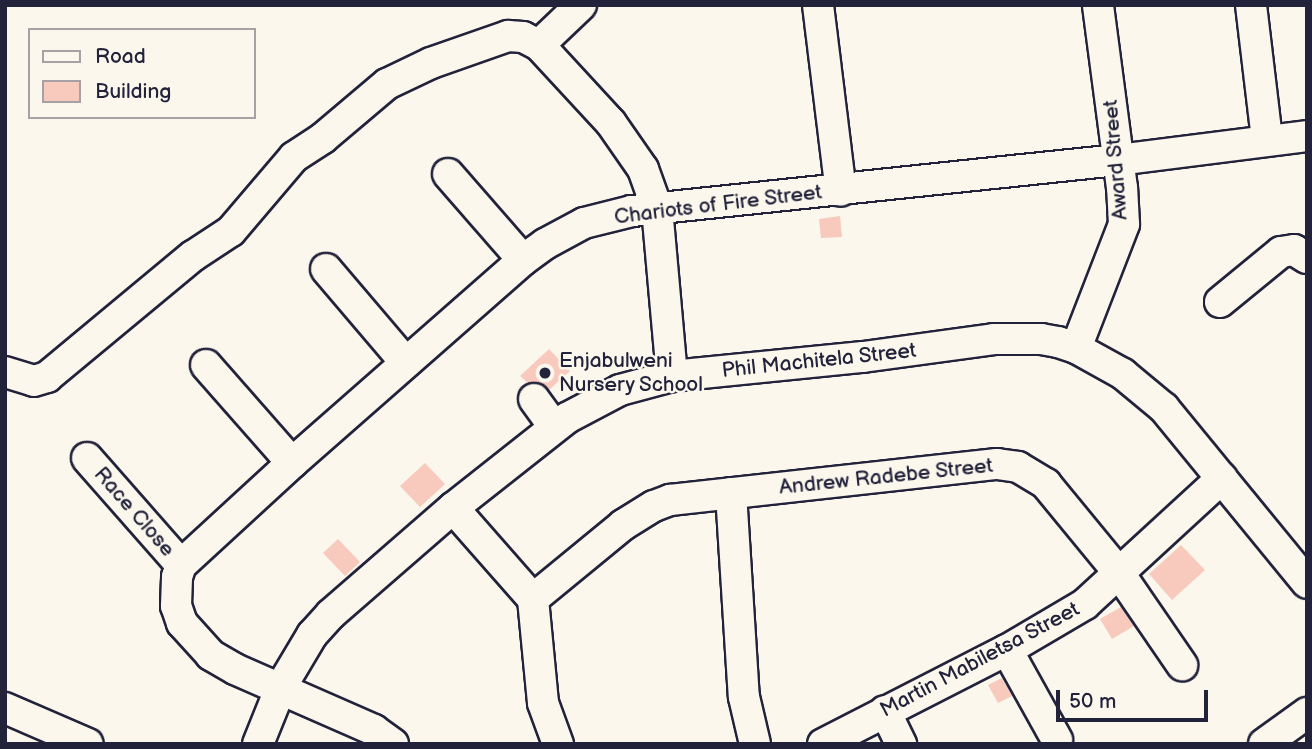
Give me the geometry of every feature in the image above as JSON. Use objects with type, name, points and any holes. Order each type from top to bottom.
[{"type":"street","points":[[539,45],[581,5]]},
{"type":"street","points":[[818,5],[841,191]]},
{"type":"street","name":"Award Street","points":[[1076,348],[1121,237],[1124,212],[1098,5]]},
{"type":"street","points":[[1251,5],[1267,139]]},
{"type":"street","points":[[5,372],[34,381],[47,377],[193,256],[231,230],[294,157],[323,138],[387,84],[409,72],[508,36],[523,37],[539,45],[629,146],[643,169],[657,208],[673,376]]},
{"type":"street","name":"Chariots of Fire Street","points":[[181,565],[292,463],[523,260],[561,234],[584,223],[657,208],[841,191],[1307,136]]},
{"type":"street","points":[[448,174],[523,260]]},
{"type":"street","points":[[1220,302],[1282,253],[1294,250],[1307,258]]},
{"type":"street","points":[[326,269],[406,363]]},
{"type":"street","name":"Phil Machitela Street","points":[[258,744],[281,687],[321,623],[453,508],[554,427],[600,398],[673,376],[863,357],[994,339],[1041,339],[1076,348],[1150,393],[1307,583]]},
{"type":"street","points":[[206,365],[292,463]]},
{"type":"street","points":[[534,400],[554,427]]},
{"type":"street","name":"Race Close","points":[[87,458],[181,565]]},
{"type":"street","name":"Andrew Radebe Street","points":[[533,599],[623,525],[654,506],[670,500],[997,464],[1018,467],[1046,484],[1119,573],[1182,665]]},
{"type":"street","name":"Martin Mabiletsa Street","points":[[823,744],[1007,650],[1085,604],[1222,478]]},
{"type":"street","points":[[732,493],[733,559],[744,697],[755,744]]},
{"type":"street","points":[[453,508],[533,599],[543,703],[558,744]]},
{"type":"street","points":[[181,565],[176,606],[182,623],[194,639],[235,669],[374,730],[393,744]]},
{"type":"street","points":[[1007,650],[1057,740]]},
{"type":"street","points":[[5,708],[88,744]]},
{"type":"street","points":[[885,711],[901,744]]},
{"type":"street","points":[[1264,744],[1307,713]]},
{"type":"building","points":[[840,216],[842,237],[821,238],[819,219]]},
{"type":"building","name":"Enjabulweni Nursery School","points":[[549,349],[570,371],[549,390],[541,383],[528,383],[520,376]]},
{"type":"building","points":[[425,463],[445,484],[420,507],[400,486]]},
{"type":"building","points":[[338,539],[360,562],[345,576],[323,553]]},
{"type":"building","points":[[1181,545],[1205,570],[1172,600],[1149,574]]},
{"type":"building","points":[[1121,607],[1134,626],[1112,639],[1100,619]]},
{"type":"building","points":[[1002,678],[1012,696],[998,703],[988,685]]},
{"type":"place","name":"Enjabulweni Nursery School","points":[[545,373]]}]
